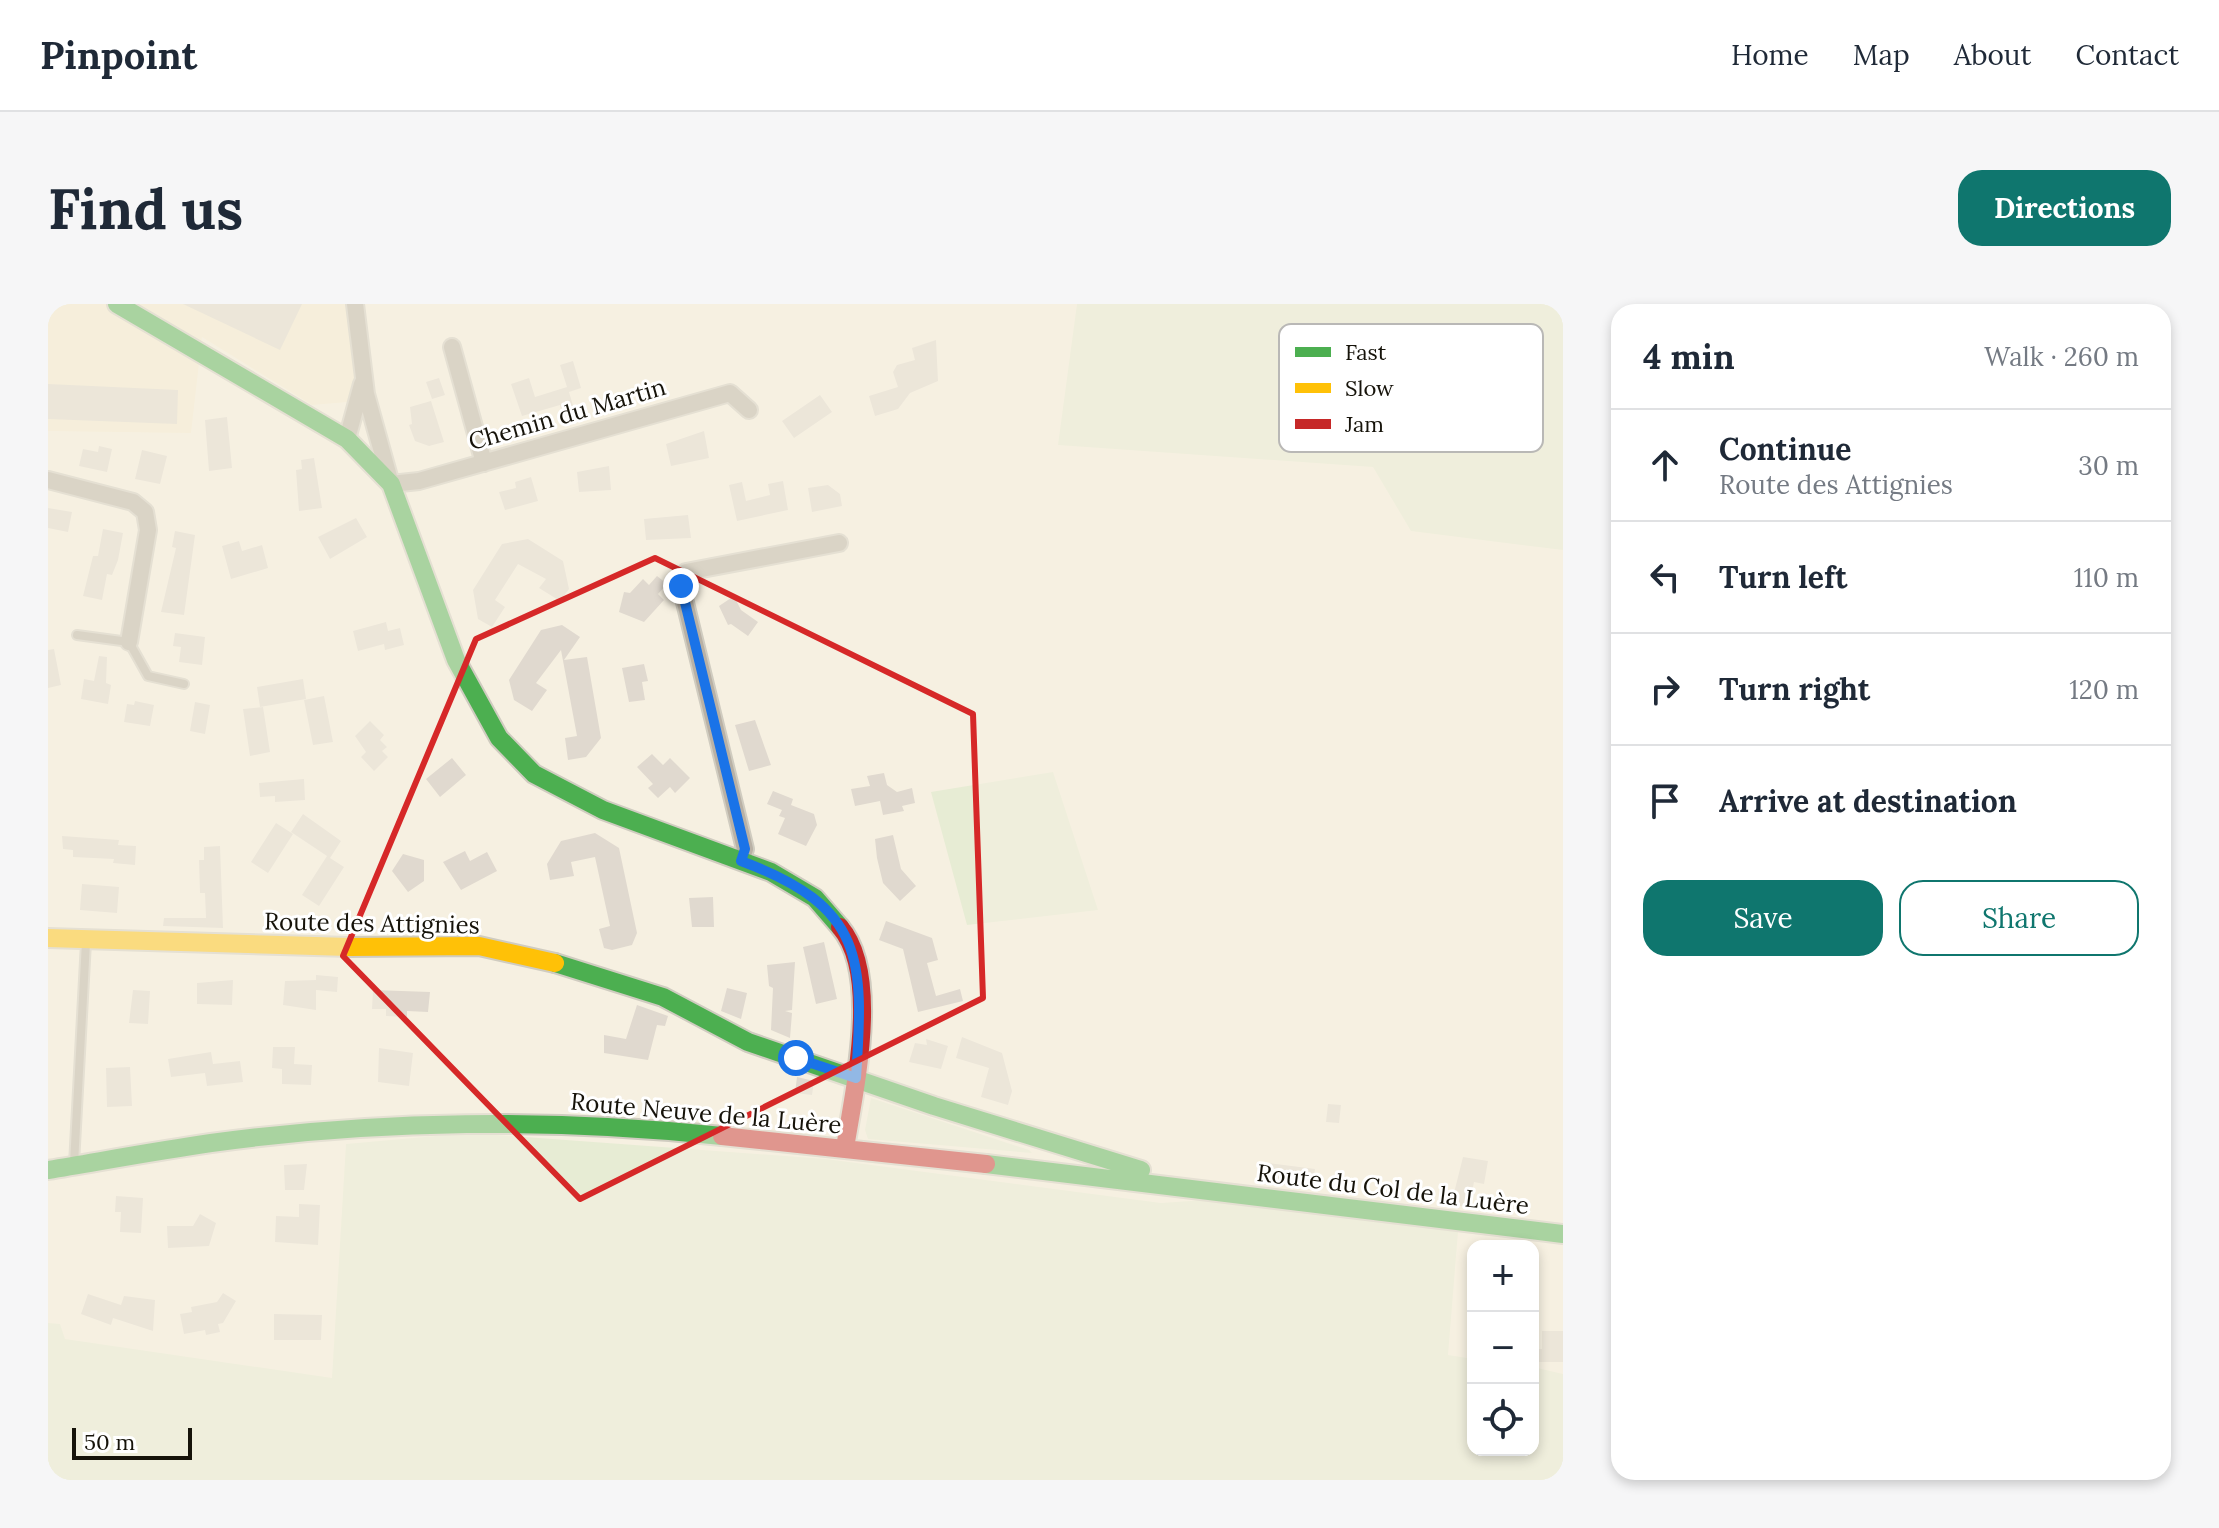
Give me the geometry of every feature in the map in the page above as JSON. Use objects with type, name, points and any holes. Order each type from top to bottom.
[{"type":"street","points":[[117,304],[347,439],[391,484]]},
{"type":"street","points":[[355,304],[375,438],[456,660],[499,738],[534,774],[603,810],[771,872],[815,898],[844,932],[855,960],[862,996],[856,1078],[845,1148]]},
{"type":"street","points":[[452,347],[484,463]]},
{"type":"street","points":[[347,439],[364,378]]},
{"type":"street","name":"Chemin du Martin","points":[[391,484],[419,481],[730,393],[749,410]]},
{"type":"street","points":[[48,480],[133,502],[145,512],[148,530],[129,642]]},
{"type":"street","points":[[741,861],[745,849],[681,586],[686,572],[839,543]]},
{"type":"street","name":"Route des Attignies","points":[[48,938],[349,947],[479,946],[554,963],[663,997],[748,1042],[1216,1192]]},
{"type":"street","name":"Route Neuve de la Luère","points":[[48,1170],[248,1139],[377,1128],[618,1125],[1053,1171],[1216,1192]]},
{"type":"street","points":[[1046,1140],[1055,1157],[1053,1171]]},
{"type":"street","name":"Route du Col de la Luère","points":[[1216,1192],[1563,1234]]},
{"type":"lane","points":[[77,635],[129,642],[148,676],[184,684]]},
{"type":"lane","points":[[74,1165],[86,939]]},
{"type":"highlighted area","points":[[655,558],[973,714],[983,998],[580,1199],[343,956],[476,639]]},
{"type":"shaded area","points":[[48,304],[349,304],[357,381],[347,402],[312,405],[202,337],[191,433],[48,431]]},
{"type":"green space","points":[[1077,304],[1563,304],[1563,550],[1411,531],[1373,467],[1058,445]]},
{"type":"green space","points":[[1053,772],[1098,910],[967,925],[931,792]]},
{"type":"green space","points":[[871,1098],[1032,1153],[868,1139],[865,1130]]},
{"type":"green space","points":[[469,1133],[826,1159],[1161,1203],[1220,1199],[1458,1232],[1448,1355],[1467,1358],[1467,1456],[1539,1456],[1539,1368],[1563,1374],[1563,1480],[48,1480],[48,1323],[60,1324],[65,1339],[332,1378],[346,1144]]},
{"type":"building","points":[[183,304],[302,304],[280,350]]},
{"type":"building","points":[[936,340],[938,381],[910,393],[898,409],[875,416],[869,396],[898,387],[893,372],[897,365],[915,360],[912,348]]},
{"type":"building","points":[[573,361],[581,388],[569,392],[574,409],[562,413],[560,405],[522,416],[511,384],[529,378],[535,397],[567,387],[560,365]]},
{"type":"building","points":[[439,378],[445,395],[432,399],[426,382]]},
{"type":"building","points":[[48,384],[178,390],[177,424],[48,419]]},
{"type":"building","points":[[820,395],[832,412],[794,438],[782,421]]},
{"type":"building","points":[[431,401],[444,442],[429,446],[415,441],[409,425],[412,424],[410,407]]},
{"type":"building","points":[[227,417],[232,468],[209,471],[205,420]]},
{"type":"building","points":[[704,431],[709,458],[671,466],[666,444]]},
{"type":"building","points":[[99,446],[112,449],[107,472],[79,466],[83,449],[98,452]]},
{"type":"building","points":[[142,450],[167,456],[160,484],[135,479]]},
{"type":"building","points":[[314,458],[322,508],[299,511],[296,470],[302,469],[301,460]]},
{"type":"building","points":[[609,466],[611,490],[579,492],[577,472]]},
{"type":"building","points":[[531,477],[538,501],[505,510],[499,492],[516,488],[515,482]]},
{"type":"building","points":[[783,481],[788,510],[737,521],[729,485],[742,482],[746,501],[770,495],[768,484]]},
{"type":"building","points":[[828,485],[840,494],[842,506],[812,512],[808,488]]},
{"type":"building","points":[[48,508],[72,512],[68,532],[48,528]]},
{"type":"building","points":[[688,515],[691,538],[646,540],[644,519]]},
{"type":"building","points":[[356,518],[367,537],[330,559],[318,537]]},
{"type":"building","points":[[103,529],[123,533],[118,560],[112,575],[107,574],[102,600],[83,596],[93,556],[98,556]]},
{"type":"building","points":[[175,531],[195,535],[184,615],[161,612],[176,548],[172,547]]},
{"type":"building","points":[[528,539],[563,561],[569,589],[560,601],[539,588],[546,579],[518,564],[495,600],[505,607],[492,627],[478,619],[473,590],[502,544]]},
{"type":"building","points":[[239,541],[242,551],[262,545],[268,568],[231,579],[222,546]]},
{"type":"building","points":[[657,576],[667,584],[658,594],[664,600],[644,622],[619,612],[624,592],[630,593],[643,579],[649,585]]},
{"type":"building","points":[[734,596],[741,610],[758,622],[748,636],[728,625],[719,606]]},
{"type":"building","points":[[386,622],[388,631],[400,628],[404,645],[385,650],[384,644],[358,651],[353,631]]},
{"type":"building","points":[[562,625],[580,637],[564,660],[587,657],[601,738],[586,757],[568,760],[565,738],[577,736],[561,650],[536,683],[547,690],[532,711],[514,700],[509,680],[541,630]]},
{"type":"building","points":[[175,633],[205,637],[202,665],[179,662],[181,647],[173,646]]},
{"type":"building","points":[[54,649],[61,685],[48,688],[48,650]]},
{"type":"building","points":[[99,656],[107,657],[106,683],[111,685],[108,704],[81,699],[84,679],[94,681]]},
{"type":"building","points":[[644,664],[648,681],[642,682],[645,700],[629,702],[622,668]]},
{"type":"building","points":[[303,679],[306,699],[260,707],[257,687]]},
{"type":"building","points":[[324,696],[333,742],[313,745],[304,700]]},
{"type":"building","points":[[135,701],[154,705],[150,726],[124,722],[127,704],[134,705]]},
{"type":"building","points":[[195,702],[210,705],[205,734],[190,731]]},
{"type":"building","points":[[263,707],[270,752],[250,756],[243,709]]},
{"type":"building","points":[[755,720],[771,765],[749,771],[735,725]]},
{"type":"building","points":[[370,721],[384,735],[380,740],[387,747],[382,751],[388,757],[374,771],[361,757],[366,752],[355,736]]},
{"type":"building","points":[[652,754],[663,765],[670,758],[690,778],[675,793],[670,787],[658,798],[648,788],[653,784],[637,767]]},
{"type":"building","points":[[452,758],[466,775],[440,797],[426,779]]},
{"type":"building","points":[[884,773],[887,785],[897,792],[912,788],[915,803],[902,806],[904,811],[883,815],[880,801],[855,806],[851,789],[870,786],[867,776]]},
{"type":"building","points":[[304,779],[305,800],[275,802],[275,796],[260,797],[259,783]]},
{"type":"building","points":[[773,791],[793,799],[791,805],[814,814],[817,825],[806,846],[778,834],[785,818],[779,816],[782,810],[767,804]]},
{"type":"building","points":[[303,814],[341,841],[330,858],[344,867],[319,906],[302,895],[327,856],[291,832]]},
{"type":"building","points":[[276,823],[293,834],[268,873],[251,862]]},
{"type":"building","points":[[595,833],[619,848],[637,933],[632,945],[612,950],[604,948],[599,929],[610,926],[595,857],[571,862],[574,876],[550,880],[547,864],[561,841]]},
{"type":"building","points":[[893,835],[901,869],[916,886],[900,901],[883,883],[877,858],[875,839]]},
{"type":"building","points":[[62,836],[119,840],[118,845],[136,846],[135,865],[113,863],[114,859],[73,857],[73,850],[63,849]]},
{"type":"building","points":[[220,846],[223,928],[163,926],[164,918],[206,918],[205,893],[200,893],[199,860],[204,860],[204,847]]},
{"type":"building","points":[[465,851],[470,861],[487,852],[497,871],[461,890],[443,862]]},
{"type":"building","points":[[403,854],[424,860],[424,881],[408,892],[392,871]]},
{"type":"building","points":[[82,884],[119,887],[117,913],[80,910]]},
{"type":"building","points":[[713,897],[714,927],[692,927],[689,898]]},
{"type":"building","points":[[886,921],[932,938],[938,960],[927,963],[936,996],[960,989],[963,1001],[918,1012],[903,949],[879,940]]},
{"type":"building","points":[[824,942],[837,999],[816,1004],[803,947]]},
{"type":"building","points":[[795,962],[792,1010],[785,1011],[792,1013],[790,1038],[771,1030],[773,988],[769,986],[767,965]]},
{"type":"building","points":[[316,975],[338,977],[337,992],[316,990],[316,1010],[283,1005],[285,981],[316,980]]},
{"type":"building","points":[[233,980],[232,1005],[197,1004],[197,983]]},
{"type":"building","points":[[727,988],[747,993],[741,1019],[721,1011]]},
{"type":"building","points":[[133,990],[150,991],[148,1024],[129,1023]]},
{"type":"building","points":[[373,990],[430,992],[428,1012],[407,1011],[407,1017],[386,1016],[386,1009],[372,1009]]},
{"type":"building","points":[[637,1005],[668,1016],[665,1026],[657,1025],[648,1060],[604,1053],[604,1035],[626,1039]]},
{"type":"building","points":[[962,1037],[1002,1053],[1012,1091],[1008,1105],[981,1097],[989,1068],[956,1058]]},
{"type":"building","points":[[926,1039],[948,1046],[941,1069],[909,1062],[915,1043],[927,1045]]},
{"type":"building","points":[[273,1047],[295,1047],[294,1064],[312,1065],[311,1085],[282,1084],[282,1069],[272,1068]]},
{"type":"building","points":[[379,1048],[413,1053],[409,1086],[378,1082]]},
{"type":"building","points":[[211,1052],[213,1064],[240,1061],[243,1082],[207,1086],[205,1073],[171,1077],[168,1059]]},
{"type":"building","points":[[130,1067],[132,1106],[107,1107],[106,1068]]},
{"type":"building","points":[[797,1077],[814,1081],[812,1095],[795,1093]]},
{"type":"building","points":[[1328,1104],[1341,1105],[1339,1123],[1326,1122]]},
{"type":"building","points":[[1463,1157],[1488,1161],[1484,1184],[1474,1182],[1469,1207],[1451,1205]]},
{"type":"building","points":[[1268,1163],[1315,1169],[1312,1188],[1265,1182]]},
{"type":"building","points":[[307,1164],[304,1190],[285,1190],[284,1165]]},
{"type":"building","points":[[116,1196],[143,1198],[141,1233],[120,1232],[121,1212],[115,1212]]},
{"type":"building","points":[[299,1204],[320,1205],[318,1245],[275,1242],[276,1216],[299,1217]]},
{"type":"building","points":[[200,1214],[216,1223],[209,1246],[168,1248],[167,1226],[193,1226]]},
{"type":"building","points":[[223,1293],[236,1301],[223,1323],[218,1324],[220,1332],[206,1335],[205,1330],[184,1334],[180,1314],[192,1312],[191,1307],[217,1302]]},
{"type":"building","points":[[88,1294],[121,1305],[124,1296],[155,1300],[153,1331],[113,1318],[111,1325],[81,1314]]},
{"type":"building","points":[[274,1314],[322,1315],[321,1340],[274,1340]]},
{"type":"building","points":[[1542,1331],[1563,1331],[1563,1362],[1539,1362],[1539,1349],[1542,1349]]},
{"type":"traffic: fast","points":[[117,304],[347,439],[391,484],[456,660],[499,738],[534,774],[603,810],[771,872],[815,898],[840,927]]},
{"type":"traffic: fast","points":[[555,963],[663,997],[748,1042],[934,1106],[1141,1170]]},
{"type":"traffic: fast","points":[[48,1170],[274,1135],[402,1126],[531,1124],[722,1136]]},
{"type":"traffic: fast","points":[[986,1164],[1563,1234]]},
{"type":"traffic: slow","points":[[48,938],[349,947],[479,946],[555,963]]},
{"type":"traffic: jam","points":[[840,927],[852,948],[862,1003],[858,1066],[845,1148]]},
{"type":"traffic: jam","points":[[722,1136],[986,1164]]},
{"type":"route","points":[[681,586],[745,849],[741,861],[771,872],[815,898],[844,932],[855,960],[862,996],[856,1078],[796,1058]]}]
